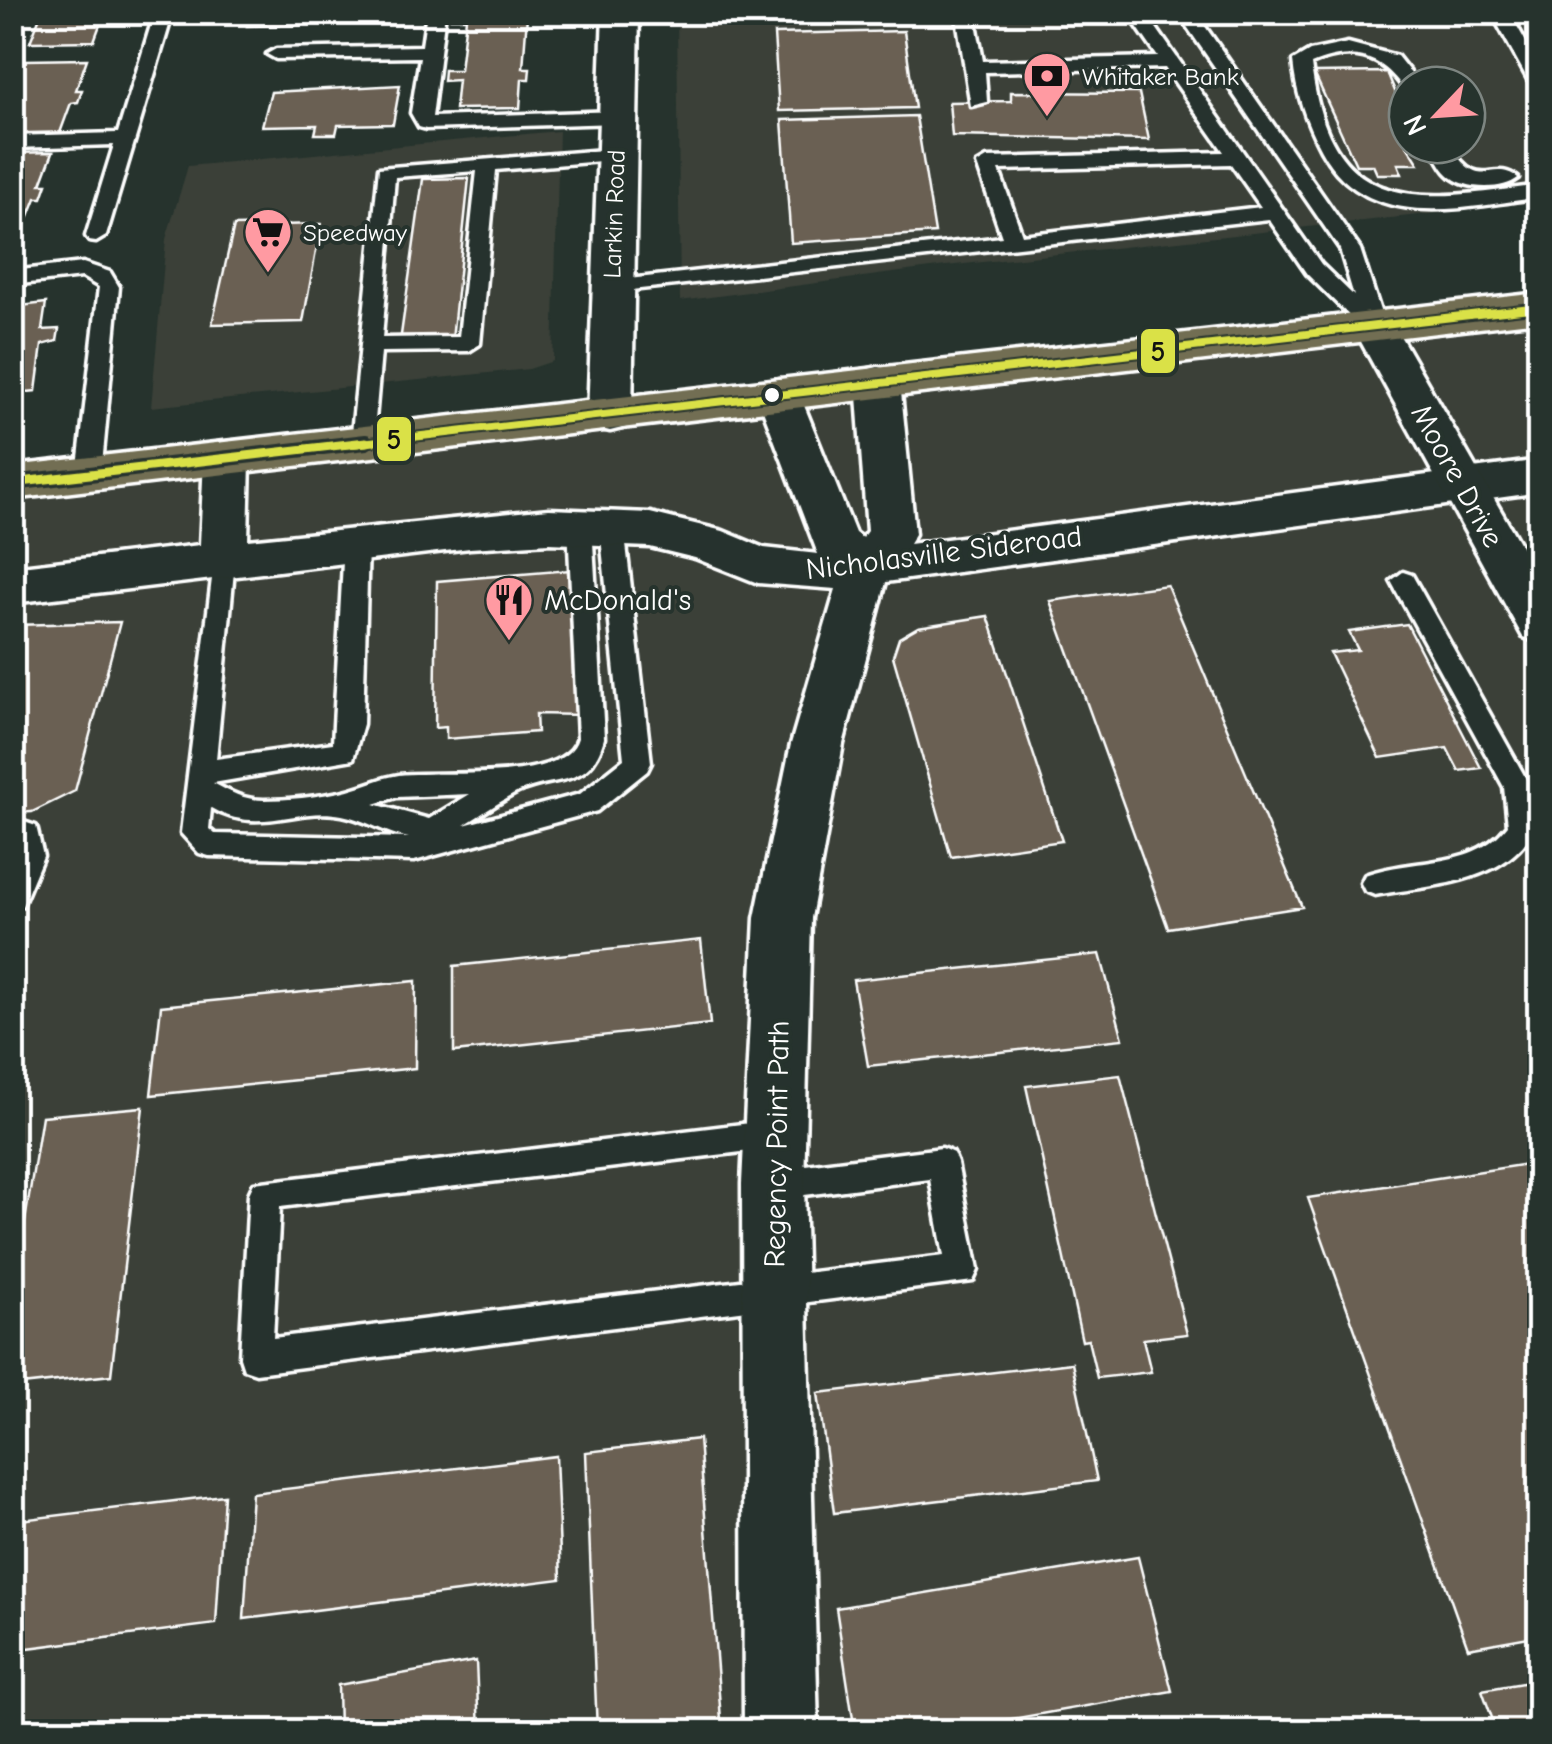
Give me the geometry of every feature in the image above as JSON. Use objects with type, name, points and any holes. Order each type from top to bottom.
[{"type":"main road","points":[[12,483],[1540,307]]},
{"type":"street","name":"Larkin Road","points":[[610,416],[621,13]]},
{"type":"street","name":"Moore Drive","points":[[1374,328],[1540,624]]},
{"type":"street","name":"Regency Point Path","points":[[780,1732],[774,1159],[784,918],[817,744],[866,566],[890,534],[878,382]]},
{"type":"street","points":[[779,394],[835,543],[866,566]]},
{"type":"street","points":[[223,560],[227,459]]},
{"type":"street","name":"Nicholasville Sideroad","points":[[12,586],[470,531],[596,526],[706,543],[758,565],[822,573],[1540,476]]},
{"type":"lane","points":[[96,236],[164,12]]},
{"type":"lane","points":[[436,12],[420,113],[426,123],[618,136]]},
{"type":"lane","points":[[621,13],[630,12]]},
{"type":"lane","points":[[965,12],[978,102]]},
{"type":"lane","points":[[1136,12],[1314,269],[1374,328]]},
{"type":"lane","points":[[1186,12],[1350,249],[1374,328]]},
{"type":"lane","points":[[1500,12],[1540,85]]},
{"type":"lane","points":[[1517,12],[1540,44]]},
{"type":"lane","points":[[1530,12],[1540,19]]},
{"type":"lane","points":[[1397,65],[1374,51],[1326,49],[1302,61],[1304,89],[1332,160],[1344,177],[1364,193],[1413,205],[1540,191]]},
{"type":"lane","points":[[276,54],[430,51]]},
{"type":"lane","points":[[975,67],[1170,62]]},
{"type":"lane","points":[[362,443],[386,172],[487,166],[618,136]]},
{"type":"lane","points":[[12,142],[125,139]]},
{"type":"lane","points":[[1014,241],[985,157],[1236,158]]},
{"type":"lane","points":[[1452,165],[1456,172],[1479,180],[1540,176]]},
{"type":"lane","points":[[370,345],[469,344],[487,166]]},
{"type":"lane","points":[[611,288],[1274,212]]},
{"type":"lane","points":[[12,278],[83,270],[103,277],[109,287],[89,474]]},
{"type":"lane","points":[[223,560],[195,833],[209,845],[414,850],[588,803],[638,763],[596,526]]},
{"type":"lane","points":[[198,779],[232,806],[263,811],[341,803],[397,786],[514,782],[570,768],[586,756],[591,738],[596,526]]},
{"type":"lane","points":[[198,779],[344,752],[350,724],[356,544]]},
{"type":"lane","points":[[1375,882],[1459,868],[1502,853],[1522,827],[1516,786],[1402,580]]},
{"type":"lane","points":[[341,803],[402,826],[432,831],[514,782]]},
{"type":"lane","points":[[12,830],[26,834],[29,856],[12,898]]},
{"type":"lane","points":[[774,1159],[942,1164],[962,1270],[256,1357],[265,1194],[774,1159]]},
{"type":"shaded area","points":[[677,13],[1539,13],[1539,202],[946,266],[680,301]]},
{"type":"shaded area","points":[[559,131],[553,361],[529,369],[151,407],[166,239],[188,166]]},
{"type":"shaded area","points":[[1539,307],[1539,1731],[13,1731],[12,483]]},
{"type":"building","points":[[38,12],[110,12],[104,14],[94,41],[30,42],[41,14]]},
{"type":"building","points":[[250,12],[302,12],[300,25],[247,26]]},
{"type":"building","points":[[452,12],[535,12],[527,16],[523,68],[530,68],[529,79],[522,79],[520,108],[455,109],[458,80],[443,81],[444,70],[460,70],[466,18],[451,18]]},
{"type":"building","points":[[904,31],[915,108],[779,111],[774,34]]},
{"type":"building","points":[[87,59],[76,90],[82,90],[78,102],[71,103],[60,133],[12,133],[12,91],[25,60]]},
{"type":"building","points":[[1387,72],[1387,165],[1398,165],[1402,174],[1377,174],[1373,165],[1356,165],[1314,73]]},
{"type":"building","points":[[400,85],[393,124],[338,125],[336,134],[315,134],[317,125],[262,126],[271,92]]},
{"type":"building","name":"Whitaker Bank","points":[[1011,92],[1139,93],[1149,140],[952,136],[949,102],[1011,101]]},
{"type":"building","points":[[916,116],[935,233],[791,243],[782,120]]},
{"type":"building","points":[[53,152],[41,184],[47,184],[42,198],[36,198],[23,231],[12,232],[12,153]]},
{"type":"building","name":"Speedway","points":[[469,178],[452,340],[400,342],[423,179]]},
{"type":"building","name":"Speedway","points":[[321,224],[303,322],[212,324],[234,226]]},
{"type":"building","points":[[46,303],[42,330],[59,329],[57,341],[42,345],[36,391],[17,393],[12,399],[12,307]]},
{"type":"building","name":"McDonald's","points":[[570,570],[571,594],[580,593],[582,715],[536,714],[537,732],[446,739],[446,727],[435,728],[437,581]]},
{"type":"building","points":[[1167,585],[1302,907],[1168,928],[1050,601]]},
{"type":"building","points":[[988,616],[1062,841],[951,857],[893,656],[899,638],[918,627]]},
{"type":"building","points":[[120,622],[75,791],[32,812],[12,813],[14,625]]},
{"type":"building","points":[[1407,624],[1481,768],[1459,771],[1447,748],[1380,758],[1330,653],[1358,650],[1349,632]]},
{"type":"building","points":[[701,940],[710,1024],[454,1052],[454,966]]},
{"type":"building","points":[[1100,954],[1123,1039],[868,1066],[853,980]]},
{"type":"building","points":[[416,981],[415,1068],[151,1095],[161,1006]]},
{"type":"building","points":[[1120,1075],[1187,1334],[1143,1339],[1151,1372],[1097,1378],[1088,1340],[1082,1341],[1026,1086]]},
{"type":"building","points":[[143,1107],[111,1375],[12,1386],[12,1302],[42,1116]]},
{"type":"building","points":[[1540,1162],[1540,1635],[1468,1648],[1308,1198]]},
{"type":"building","points":[[1072,1363],[1097,1481],[834,1513],[818,1393]]},
{"type":"building","points":[[699,1439],[722,1732],[597,1732],[586,1452]]},
{"type":"building","points":[[556,1456],[561,1579],[244,1619],[252,1493]]},
{"type":"building","points":[[224,1495],[216,1624],[12,1650],[12,1521]]},
{"type":"building","points":[[1138,1557],[1172,1691],[938,1732],[855,1732],[836,1608]]},
{"type":"building","points":[[476,1661],[479,1732],[339,1732],[338,1685]]},
{"type":"building","points":[[1540,1680],[1540,1732],[1497,1732],[1482,1690]]},
{"type":"transit line","name":"5","points":[[12,483],[1540,307]]},
{"type":"place","name":"Whitaker Bank","points":[[1047,118]]},
{"type":"place","name":"Speedway","points":[[268,274]]},
{"type":"place","name":"McDonald's","points":[[509,642]]}]
